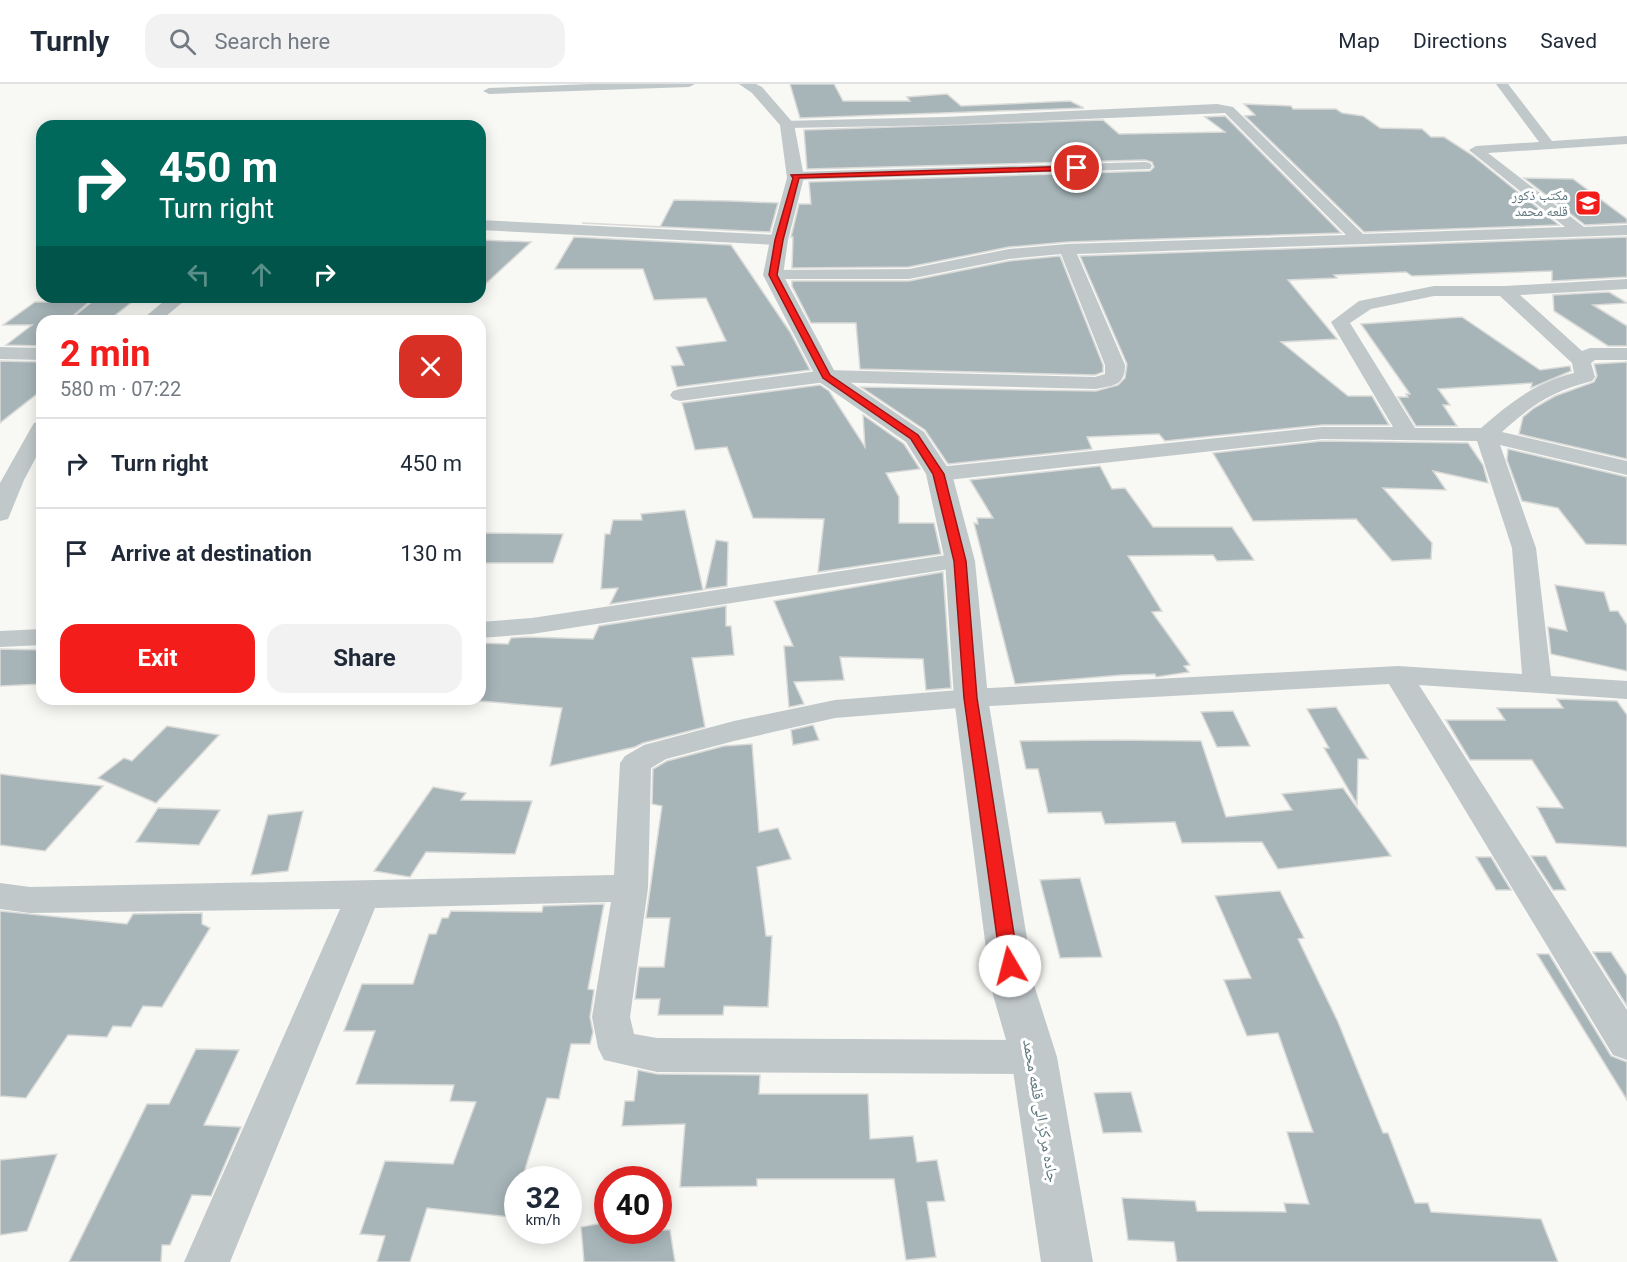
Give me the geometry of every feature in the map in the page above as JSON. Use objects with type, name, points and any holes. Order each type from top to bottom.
[{"type":"street","points":[[489,91],[688,84]]},
{"type":"street","points":[[746,84],[757,90],[787,124],[794,176],[796,177],[779,240],[773,275],[909,274],[1009,254],[1067,249],[1627,230]]},
{"type":"street","points":[[1502,84],[1547,144]]},
{"type":"street","points":[[787,124],[945,121],[1217,108],[1229,110],[1359,239]]},
{"type":"street","points":[[1581,232],[1476,150],[1627,140]]},
{"type":"street","points":[[794,176],[1145,166]]},
{"type":"street","points":[[486,225],[779,240]]},
{"type":"street","points":[[680,395],[826,376],[1096,383],[1115,377],[1115,365],[1067,249]]},
{"type":"street","name":"جاده مرکز الی قلعه محمد","points":[[773,275],[826,376],[915,437],[939,474],[960,561],[970,698],[1013,988],[1034,1057],[1067,1262]]},
{"type":"street","points":[[1408,434],[1340,322],[1365,305],[1434,291],[1505,291],[1627,284]]},
{"type":"street","points":[[1486,435],[1530,396],[1557,382],[1585,377],[1581,362],[1505,291]]},
{"type":"street","points":[[157,315],[172,303]]},
{"type":"street","points":[[0,353],[36,354]]},
{"type":"street","points":[[1581,362],[1590,354],[1627,354]]},
{"type":"street","points":[[939,474],[1322,433],[1486,435],[1627,468]]},
{"type":"street","points":[[1486,435],[1524,548],[1537,684]]},
{"type":"street","points":[[2,503],[36,437]]},
{"type":"street","points":[[486,630],[532,626],[960,561]]},
{"type":"street","points":[[0,639],[36,637]]},
{"type":"street","points":[[1398,675],[1627,1043]]},
{"type":"street","points":[[1034,1057],[657,1055],[618,1048],[611,1017],[631,888],[636,763],[655,752],[722,734],[835,709],[970,698],[1398,675],[1627,690]]},
{"type":"street","points":[[0,896],[30,900],[631,888]]},
{"type":"street","points":[[207,1262],[363,895]]},
{"type":"building","points":[[790,84],[834,84],[843,101],[910,101],[907,97],[947,94],[961,106],[1070,101],[1084,108],[800,118]]},
{"type":"building","points":[[1244,104],[1291,106],[1293,109],[1336,109],[1342,113],[1363,116],[1380,128],[1422,129],[1431,137],[1444,137],[1472,155],[1559,225],[1364,232],[1245,116],[1255,115]]},
{"type":"building","points":[[1225,116],[1341,233],[1067,242],[1009,247],[909,267],[792,268],[793,237],[791,237],[799,204],[811,204],[809,182],[1150,171],[1154,167],[1152,162],[1145,160],[807,169],[804,130],[1103,120],[1119,134],[1225,132],[1205,117]]},
{"type":"building","points":[[1524,178],[1573,179],[1627,219],[1627,223],[1585,225]]},
{"type":"building","points":[[674,200],[778,203],[770,232],[660,227]]},
{"type":"building","points":[[574,237],[731,245],[790,332],[810,370],[677,387],[671,366],[684,365],[676,347],[726,341],[706,298],[654,300],[643,269],[555,269]]},
{"type":"building","points":[[1627,237],[1627,277],[1552,281],[1552,271],[1412,276],[1406,272],[1334,275],[1337,278],[1288,280],[1337,339],[1281,342],[1348,396],[1372,396],[1389,425],[1322,425],[1165,441],[1159,434],[1087,437],[1092,449],[948,464],[925,430],[861,387],[1096,391],[1118,385],[1125,378],[1127,364],[1080,256]]},
{"type":"building","points":[[486,240],[531,242],[486,283]]},
{"type":"building","points":[[1060,256],[1103,365],[1103,372],[1095,375],[860,369],[856,323],[811,323],[792,286],[792,281],[909,281],[1009,261]]},
{"type":"building","points":[[1609,292],[1627,303],[1593,305],[1627,326],[1627,346],[1608,346],[1554,311],[1553,295]]},
{"type":"building","points":[[35,302],[88,303],[74,315],[36,315],[36,346],[6,345],[32,325],[3,325]]},
{"type":"building","points":[[90,303],[130,303],[116,315],[76,315]]},
{"type":"building","points":[[1462,317],[1540,370],[1570,366],[1571,371],[1531,388],[1532,383],[1438,389],[1450,405],[1443,405],[1457,426],[1416,426],[1398,397],[1408,397],[1406,394],[1410,394],[1361,324]]},
{"type":"building","points":[[0,361],[36,362],[36,395],[0,423]]},
{"type":"building","points":[[1627,362],[1627,459],[1519,434],[1523,417],[1534,408],[1555,396],[1594,382],[1597,376],[1594,364]]},
{"type":"building","points":[[820,385],[829,391],[865,447],[863,415],[904,444],[920,469],[886,473],[899,497],[899,523],[934,523],[941,554],[818,572],[824,519],[753,518],[727,447],[695,450],[682,403]]},
{"type":"building","points":[[1322,441],[1468,443],[1483,465],[1488,483],[1433,471],[1446,490],[1383,488],[1432,543],[1431,559],[1392,561],[1356,519],[1253,521],[1213,453]]},
{"type":"building","points":[[1508,449],[1627,477],[1627,545],[1586,544],[1558,508],[1522,501],[1507,460]]},
{"type":"building","points":[[1100,466],[1112,489],[1125,488],[1153,527],[1232,527],[1254,560],[1217,561],[1213,555],[1128,556],[1162,611],[1152,612],[1190,665],[1184,666],[1189,672],[1156,677],[1155,674],[1122,675],[1015,684],[974,523],[978,524],[977,518],[993,518],[970,480]]},
{"type":"building","points":[[685,510],[703,590],[610,604],[618,588],[601,589],[605,534],[610,534],[613,520],[642,520],[641,514]]},
{"type":"building","points":[[486,533],[563,534],[553,563],[486,563]]},
{"type":"building","points":[[716,540],[728,542],[727,586],[705,589]]},
{"type":"building","points":[[943,572],[951,688],[926,690],[923,659],[840,657],[844,680],[794,682],[804,704],[789,707],[784,646],[793,646],[774,601]]},
{"type":"building","points":[[1555,585],[1604,592],[1610,611],[1618,611],[1627,625],[1627,671],[1551,654],[1548,627],[1567,631]]},
{"type":"building","points":[[726,606],[726,626],[731,626],[734,655],[692,658],[705,727],[635,747],[550,766],[562,708],[486,702],[486,643],[508,644],[511,638],[526,637],[593,639],[599,626]]},
{"type":"building","points":[[0,649],[36,650],[36,684],[0,686]]},
{"type":"building","points":[[1557,699],[1617,701],[1627,715],[1627,847],[1556,843],[1537,807],[1563,808],[1532,760],[1470,760],[1446,720],[1505,720],[1497,708],[1563,708]]},
{"type":"building","points":[[1336,707],[1368,759],[1358,759],[1357,804],[1324,748],[1329,748],[1307,709]]},
{"type":"building","points":[[1233,711],[1250,746],[1217,747],[1201,712]]},
{"type":"building","points":[[813,725],[819,740],[793,745],[791,730]]},
{"type":"building","points":[[167,726],[219,735],[156,803],[98,778],[124,758],[132,761]]},
{"type":"building","points":[[1020,741],[1201,741],[1226,817],[1292,810],[1282,794],[1343,788],[1391,856],[1278,869],[1262,842],[1182,843],[1175,822],[1105,824],[1101,812],[1048,813],[1038,769],[1026,769]]},
{"type":"building","points":[[752,744],[759,832],[778,828],[791,859],[757,867],[766,936],[772,936],[768,1007],[724,1006],[723,1015],[658,1015],[660,999],[635,999],[639,967],[664,967],[670,918],[646,918],[662,806],[652,804],[653,769],[667,761],[724,746]]},
{"type":"building","points":[[0,774],[103,786],[45,851],[0,845]]},
{"type":"building","points":[[433,787],[466,793],[461,800],[532,801],[515,854],[426,852],[410,877],[374,871]]},
{"type":"building","points":[[158,808],[220,810],[199,845],[136,842]]},
{"type":"building","points":[[303,811],[288,871],[251,875],[268,815]]},
{"type":"building","points":[[1531,856],[1546,856],[1566,890],[1553,890]]},
{"type":"building","points":[[1476,857],[1491,857],[1511,890],[1496,890]]},
{"type":"building","points":[[1080,878],[1102,957],[1060,958],[1040,880]]},
{"type":"building","points":[[1280,891],[1304,938],[1298,939],[1338,1022],[1383,1133],[1388,1133],[1415,1203],[1428,1203],[1431,1212],[1541,1219],[1558,1262],[1177,1262],[1174,1242],[1128,1240],[1122,1198],[1195,1201],[1197,1211],[1286,1212],[1284,1203],[1309,1204],[1287,1132],[1313,1132],[1278,1033],[1247,1036],[1224,980],[1251,978],[1215,896]]},
{"type":"building","points":[[604,904],[588,989],[594,990],[590,1017],[593,1032],[590,1044],[571,1044],[559,1099],[547,1098],[526,1166],[504,1166],[504,1216],[427,1208],[410,1262],[377,1262],[385,1236],[360,1234],[385,1161],[453,1164],[476,1102],[450,1101],[454,1085],[356,1084],[375,1031],[344,1031],[362,984],[413,984],[429,934],[436,934],[442,918],[448,918],[451,911],[542,912],[543,906]]},
{"type":"building","points":[[0,911],[127,924],[133,914],[202,913],[202,924],[210,928],[162,1007],[143,1006],[131,1027],[113,1026],[107,1037],[68,1035],[26,1098],[0,1096]]},
{"type":"building","points":[[1593,952],[1611,952],[1627,976],[1627,1006]]},
{"type":"building","points":[[1537,954],[1549,954],[1611,1056],[1627,1062],[1627,1100]]},
{"type":"building","points":[[196,1049],[239,1050],[204,1125],[241,1127],[211,1196],[192,1195],[170,1245],[162,1245],[161,1262],[69,1262],[147,1104],[169,1104]]},
{"type":"building","points":[[638,1070],[657,1074],[760,1075],[759,1094],[868,1094],[870,1139],[913,1136],[917,1162],[937,1160],[945,1201],[927,1202],[936,1257],[906,1260],[894,1179],[757,1179],[757,1186],[680,1187],[685,1124],[622,1126],[625,1101],[634,1101]]},
{"type":"building","points":[[1131,1092],[1142,1132],[1103,1133],[1094,1093]]},
{"type":"building","points":[[57,1154],[27,1231],[0,1235],[0,1160]]},
{"type":"building","points":[[594,1225],[594,1244],[672,1243],[675,1262],[584,1262],[582,1227]]},
{"type":"place","name":"مکتب ذکور قلعه محمد","points":[[1588,203]]},
{"type":"route","points":[[1010,966],[970,698],[960,561],[939,474],[915,437],[826,376],[773,275],[779,240],[796,177],[794,176],[1077,168]]}]
